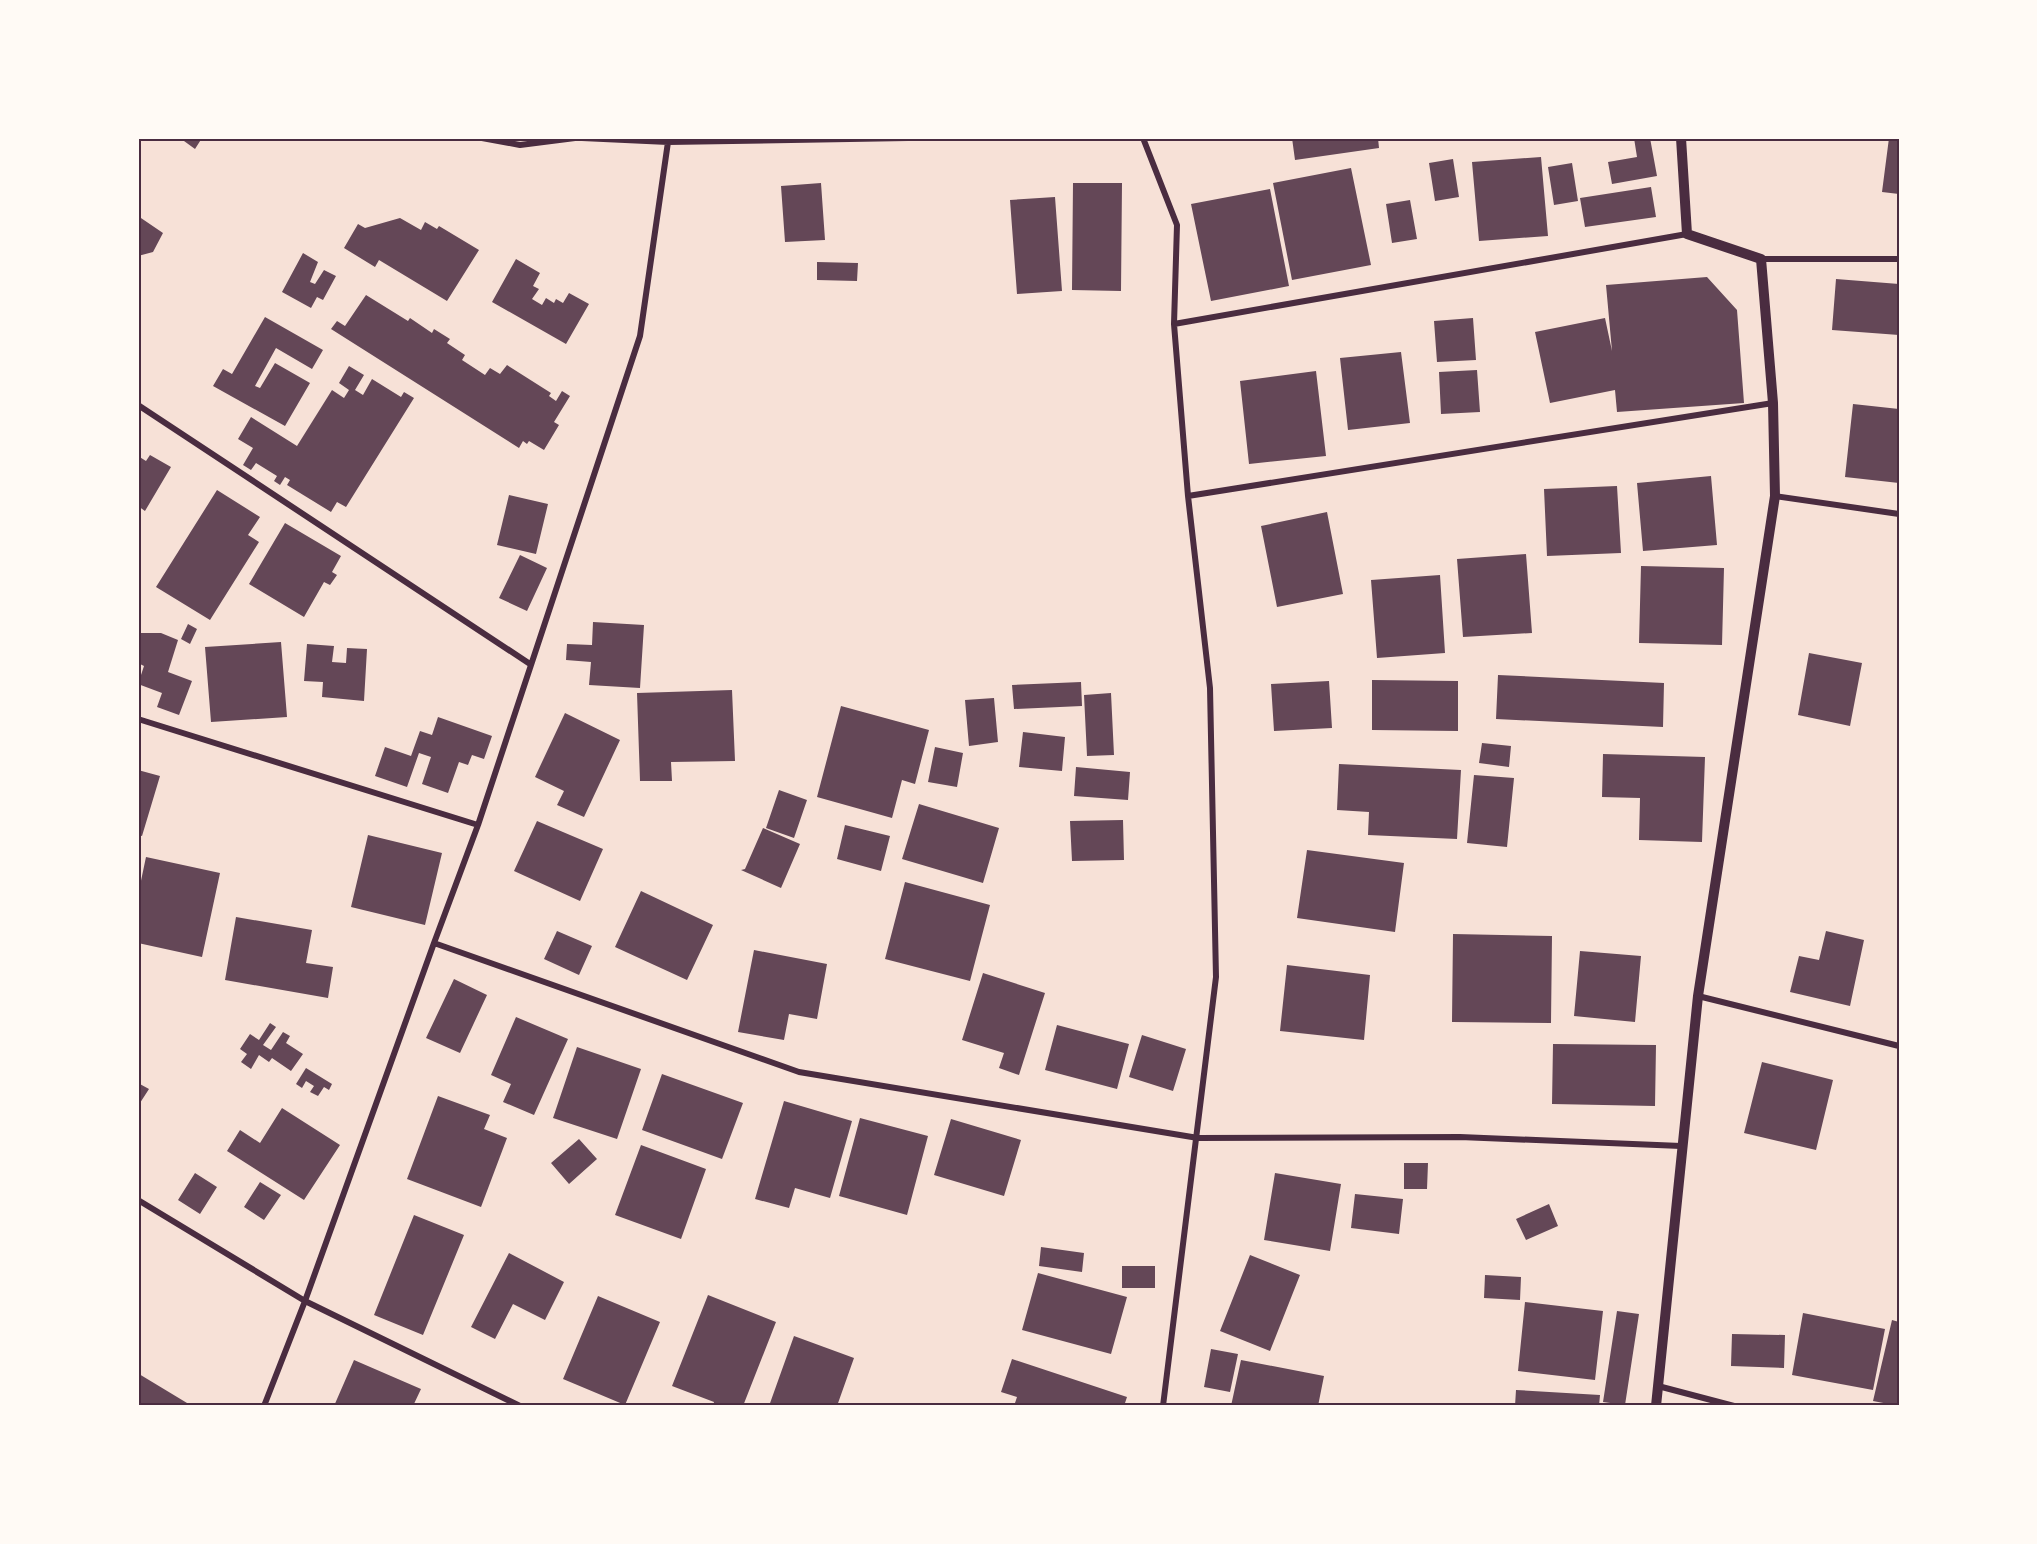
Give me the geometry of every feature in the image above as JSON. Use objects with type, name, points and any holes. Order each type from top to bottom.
[{"type":"street","points":[[482,138],[520,145],[575,138]]},
{"type":"street","points":[[582,138],[668,142],[908,138]]},
{"type":"street","points":[[1143,138],[1178,225],[1174,324],[1188,496],[1210,688],[1216,965],[1198,1138],[1164,1406]]},
{"type":"street","points":[[1681,138],[1688,234]]},
{"type":"street","points":[[264,1406],[305,1301],[478,825],[640,336],[668,142]]},
{"type":"street","points":[[1174,324],[1688,234],[1761,259],[1899,259]]},
{"type":"street","points":[[1656,1406],[1698,996],[1775,496],[1773,403],[1761,259]]},
{"type":"street","points":[[1188,496],[1773,403]]},
{"type":"street","points":[[138,405],[531,664]]},
{"type":"street","points":[[1775,496],[1899,514]]},
{"type":"street","points":[[138,719],[478,825]]},
{"type":"street","points":[[434,943],[799,1072],[1198,1138],[1460,1137],[1681,1146]]},
{"type":"street","points":[[1698,996],[1899,1046]]},
{"type":"street","points":[[138,1200],[305,1301],[519,1406]]},
{"type":"street","points":[[1658,1386],[1734,1406]]},
{"type":"building","points":[[186,138],[202,138],[195,149],[184,141]]},
{"type":"building","points":[[1292,138],[1378,138],[1379,148],[1295,160]]},
{"type":"building","points":[[1634,138],[1650,138],[1657,176],[1612,184],[1608,162],[1637,157]]},
{"type":"building","points":[[1889,138],[1899,138],[1899,194],[1882,192]]},
{"type":"building","points":[[1541,157],[1548,236],[1479,241],[1472,162]]},
{"type":"building","points":[[1453,159],[1459,197],[1435,201],[1429,163]]},
{"type":"building","points":[[1572,163],[1578,201],[1554,205],[1548,167]]},
{"type":"building","points":[[1351,168],[1371,265],[1292,280],[1273,183]]},
{"type":"building","points":[[821,183],[825,240],[785,242],[781,186]]},
{"type":"building","points":[[1073,183],[1122,183],[1121,291],[1072,290]]},
{"type":"building","points":[[1651,187],[1656,217],[1585,227],[1580,198]]},
{"type":"building","points":[[1270,189],[1289,286],[1211,301],[1191,204]]},
{"type":"building","points":[[1055,197],[1062,291],[1017,294],[1010,200]]},
{"type":"building","points":[[1410,200],[1417,239],[1392,243],[1386,204]]},
{"type":"building","points":[[138,216],[163,233],[153,252],[138,256]]},
{"type":"building","points":[[400,218],[421,230],[425,222],[437,229],[439,226],[479,250],[447,301],[379,260],[375,267],[344,248],[358,224],[365,228]]},
{"type":"building","points":[[303,253],[318,262],[310,282],[315,284],[324,270],[336,276],[323,300],[317,297],[311,308],[282,292]]},
{"type":"building","points":[[516,259],[540,273],[533,286],[539,289],[532,299],[542,305],[546,298],[554,303],[556,299],[563,303],[569,293],[589,304],[566,344],[492,302]]},
{"type":"building","points":[[817,262],[858,263],[857,281],[817,280]]},
{"type":"building","points":[[1707,277],[1737,310],[1744,403],[1617,412],[1615,390],[1550,403],[1535,332],[1605,318],[1612,351],[1606,285]]},
{"type":"building","points":[[1836,279],[1899,284],[1899,335],[1832,330]]},
{"type":"building","points":[[366,295],[408,321],[410,318],[432,333],[434,329],[450,339],[447,343],[465,355],[462,360],[485,375],[490,368],[500,374],[507,365],[551,393],[549,396],[556,401],[562,391],[570,396],[554,422],[559,425],[544,450],[529,441],[527,444],[523,441],[519,448],[331,329],[337,321],[345,326]]},
{"type":"building","points":[[265,317],[323,350],[312,369],[276,348],[255,386],[260,388],[275,363],[310,383],[285,426],[213,386],[223,369],[232,374]]},
{"type":"building","points":[[1473,318],[1476,360],[1437,362],[1434,321]]},
{"type":"building","points":[[1401,352],[1410,423],[1348,430],[1340,358]]},
{"type":"building","points":[[349,366],[364,375],[355,390],[363,395],[372,379],[401,397],[404,392],[414,398],[346,507],[337,502],[331,512],[287,485],[290,480],[285,477],[280,485],[274,481],[277,476],[256,463],[251,470],[243,465],[253,448],[238,439],[251,417],[297,446],[332,390],[344,398],[349,390],[339,383]]},
{"type":"building","points":[[1477,370],[1480,412],[1441,414],[1439,372]]},
{"type":"building","points":[[1316,371],[1326,456],[1249,464],[1240,381]]},
{"type":"building","points":[[1853,404],[1899,409],[1899,483],[1845,477]]},
{"type":"building","points":[[150,455],[171,467],[145,511],[138,506],[138,456],[146,461]]},
{"type":"building","points":[[1711,476],[1717,545],[1643,551],[1637,483]]},
{"type":"building","points":[[1617,486],[1621,553],[1547,556],[1544,489]]},
{"type":"building","points":[[217,490],[260,517],[248,535],[259,542],[210,620],[156,587]]},
{"type":"building","points":[[509,495],[548,504],[536,554],[497,545]]},
{"type":"building","points":[[1327,512],[1343,594],[1277,607],[1261,526]]},
{"type":"building","points":[[285,523],[341,556],[332,572],[337,575],[330,585],[324,582],[304,617],[249,584]]},
{"type":"building","points":[[1526,554],[1532,633],[1463,637],[1457,559]]},
{"type":"building","points":[[520,555],[547,568],[527,611],[499,598]]},
{"type":"building","points":[[1641,566],[1724,568],[1722,645],[1639,643]]},
{"type":"building","points":[[1440,575],[1445,653],[1377,658],[1371,580]]},
{"type":"building","points":[[593,622],[644,625],[640,688],[589,685],[591,662],[566,660],[567,644],[592,645]]},
{"type":"building","points":[[188,624],[197,629],[190,644],[181,639]]},
{"type":"building","points":[[138,633],[161,633],[178,640],[168,672],[192,681],[179,715],[157,707],[162,693],[138,684],[144,666],[138,663]]},
{"type":"building","points":[[281,642],[287,717],[211,722],[205,647]]},
{"type":"building","points":[[307,644],[334,646],[332,662],[346,663],[347,648],[367,649],[364,701],[322,697],[323,682],[304,681]]},
{"type":"building","points":[[1809,653],[1862,663],[1850,726],[1798,715]]},
{"type":"building","points":[[1498,675],[1664,683],[1663,727],[1496,719]]},
{"type":"building","points":[[1372,680],[1458,681],[1458,731],[1372,730]]},
{"type":"building","points":[[1329,681],[1332,728],[1274,731],[1271,684]]},
{"type":"building","points":[[1081,682],[1082,706],[1014,709],[1012,685]]},
{"type":"building","points":[[732,690],[735,761],[671,762],[672,781],[640,781],[637,693]]},
{"type":"building","points":[[1111,693],[1114,755],[1087,756],[1084,695]]},
{"type":"building","points":[[994,698],[998,742],[969,746],[965,700]]},
{"type":"building","points":[[841,706],[929,730],[915,784],[902,780],[892,818],[817,797]]},
{"type":"building","points":[[565,713],[620,740],[584,817],[557,805],[564,791],[535,777]]},
{"type":"building","points":[[438,717],[492,736],[484,759],[472,755],[468,765],[459,762],[448,793],[422,784],[431,757],[419,753],[407,787],[375,776],[385,747],[411,756],[420,731],[432,735]]},
{"type":"building","points":[[1023,732],[1065,737],[1062,771],[1019,767]]},
{"type":"building","points":[[1482,743],[1511,746],[1509,767],[1479,763]]},
{"type":"building","points":[[935,747],[963,753],[957,787],[928,782]]},
{"type":"building","points":[[1603,754],[1705,757],[1702,842],[1639,840],[1640,798],[1602,797]]},
{"type":"building","points":[[1339,764],[1461,770],[1457,839],[1368,835],[1369,812],[1337,810]]},
{"type":"building","points":[[1076,767],[1130,772],[1128,800],[1074,796]]},
{"type":"building","points":[[138,770],[160,776],[142,836],[138,835]]},
{"type":"building","points":[[1474,775],[1514,778],[1507,847],[1467,843]]},
{"type":"building","points":[[779,790],[807,800],[794,838],[766,828]]},
{"type":"building","points":[[919,804],[999,828],[983,883],[902,859]]},
{"type":"building","points":[[1123,820],[1124,860],[1072,861],[1070,821]]},
{"type":"building","points":[[537,821],[603,849],[580,901],[514,871]]},
{"type":"building","points":[[845,825],[890,836],[881,871],[837,859]]},
{"type":"building","points":[[763,828],[800,844],[781,888],[741,870],[745,869]]},
{"type":"building","points":[[368,835],[442,853],[425,925],[351,907]]},
{"type":"building","points":[[1307,850],[1404,863],[1395,932],[1297,918]]},
{"type":"building","points":[[146,857],[220,873],[202,957],[138,943],[138,895]]},
{"type":"building","points":[[905,882],[990,905],[970,981],[885,959]]},
{"type":"building","points":[[641,891],[713,925],[687,980],[615,947]]},
{"type":"building","points":[[236,917],[312,930],[306,963],[333,967],[328,998],[225,980]]},
{"type":"building","points":[[557,931],[592,946],[579,975],[544,959]]},
{"type":"building","points":[[1826,931],[1864,940],[1850,1006],[1790,992],[1799,956],[1819,960]]},
{"type":"building","points":[[1453,934],[1552,936],[1551,1023],[1452,1022]]},
{"type":"building","points":[[754,950],[827,964],[817,1019],[789,1014],[784,1040],[738,1032]]},
{"type":"building","points":[[1580,951],[1641,956],[1635,1022],[1574,1016]]},
{"type":"building","points":[[1287,965],[1370,975],[1364,1040],[1280,1031]]},
{"type":"building","points":[[983,973],[1045,993],[1019,1075],[999,1068],[1004,1053],[962,1040]]},
{"type":"building","points":[[454,979],[487,995],[460,1053],[426,1038]]},
{"type":"building","points":[[516,1017],[568,1039],[534,1115],[503,1102],[511,1084],[491,1075]]},
{"type":"building","points":[[270,1023],[276,1027],[263,1045],[271,1050],[283,1032],[290,1036],[286,1043],[303,1054],[291,1071],[272,1058],[269,1062],[259,1055],[251,1069],[241,1062],[247,1054],[240,1049],[250,1034],[259,1040]]},
{"type":"building","points":[[1057,1025],[1129,1044],[1117,1089],[1045,1070]]},
{"type":"building","points":[[1142,1035],[1186,1049],[1173,1091],[1129,1077]]},
{"type":"building","points":[[1553,1044],[1656,1045],[1655,1106],[1552,1104]]},
{"type":"building","points":[[577,1047],[641,1069],[617,1139],[553,1118]]},
{"type":"building","points":[[1762,1062],[1833,1080],[1816,1150],[1744,1133]]},
{"type":"building","points":[[306,1068],[332,1084],[329,1090],[324,1087],[318,1096],[310,1092],[314,1086],[306,1081],[302,1088],[296,1084]]},
{"type":"building","points":[[662,1074],[743,1103],[722,1159],[642,1130]]},
{"type":"building","points":[[138,1083],[149,1089],[138,1106]]},
{"type":"building","points":[[438,1096],[490,1115],[484,1129],[507,1138],[481,1207],[407,1179]]},
{"type":"building","points":[[784,1101],[852,1121],[830,1198],[795,1188],[789,1208],[755,1199]]},
{"type":"building","points":[[282,1108],[340,1145],[304,1200],[227,1151],[240,1130],[260,1143]]},
{"type":"building","points":[[860,1118],[928,1136],[907,1215],[839,1196]]},
{"type":"building","points":[[951,1119],[1021,1140],[1004,1196],[934,1175]]},
{"type":"building","points":[[579,1139],[597,1159],[569,1184],[551,1163]]},
{"type":"building","points":[[641,1145],[706,1169],[681,1239],[615,1215]]},
{"type":"building","points":[[1404,1163],[1428,1163],[1427,1189],[1404,1189]]},
{"type":"building","points":[[195,1173],[217,1187],[200,1214],[178,1200]]},
{"type":"building","points":[[1275,1173],[1341,1184],[1330,1251],[1264,1240]]},
{"type":"building","points":[[260,1182],[281,1195],[264,1220],[244,1207]]},
{"type":"building","points":[[1355,1194],[1403,1199],[1399,1234],[1351,1228]]},
{"type":"building","points":[[1549,1204],[1558,1226],[1526,1240],[1516,1219]]},
{"type":"building","points":[[414,1215],[464,1235],[423,1335],[374,1315]]},
{"type":"building","points":[[1041,1247],[1084,1253],[1082,1272],[1039,1266]]},
{"type":"building","points":[[509,1253],[564,1282],[545,1320],[513,1304],[495,1339],[471,1327]]},
{"type":"building","points":[[1250,1255],[1300,1275],[1270,1351],[1220,1331]]},
{"type":"building","points":[[1122,1266],[1155,1266],[1155,1288],[1122,1288]]},
{"type":"building","points":[[1038,1273],[1127,1297],[1111,1354],[1022,1330]]},
{"type":"building","points":[[1485,1275],[1521,1277],[1520,1300],[1484,1298]]},
{"type":"building","points":[[708,1295],[776,1322],[743,1406],[713,1406],[714,1402],[672,1386]]},
{"type":"building","points":[[598,1296],[660,1322],[625,1405],[563,1379]]},
{"type":"building","points":[[1525,1302],[1603,1311],[1595,1380],[1518,1371]]},
{"type":"building","points":[[1617,1311],[1639,1314],[1625,1405],[1603,1402]]},
{"type":"building","points":[[1803,1313],[1885,1329],[1873,1390],[1792,1375]]},
{"type":"building","points":[[1892,1320],[1899,1322],[1899,1406],[1873,1401]]},
{"type":"building","points":[[1732,1334],[1785,1335],[1784,1368],[1731,1366]]},
{"type":"building","points":[[794,1336],[854,1358],[837,1406],[769,1406]]},
{"type":"building","points":[[1211,1349],[1238,1354],[1230,1392],[1204,1387]]},
{"type":"building","points":[[1012,1359],[1127,1397],[1124,1406],[1014,1406],[1017,1397],[1001,1392]]},
{"type":"building","points":[[354,1360],[421,1389],[413,1406],[334,1406]]},
{"type":"building","points":[[1241,1360],[1324,1376],[1318,1406],[1231,1406]]},
{"type":"building","points":[[139,1374],[192,1406],[138,1406]]},
{"type":"building","points":[[1516,1390],[1600,1395],[1599,1406],[1515,1406]]}]
